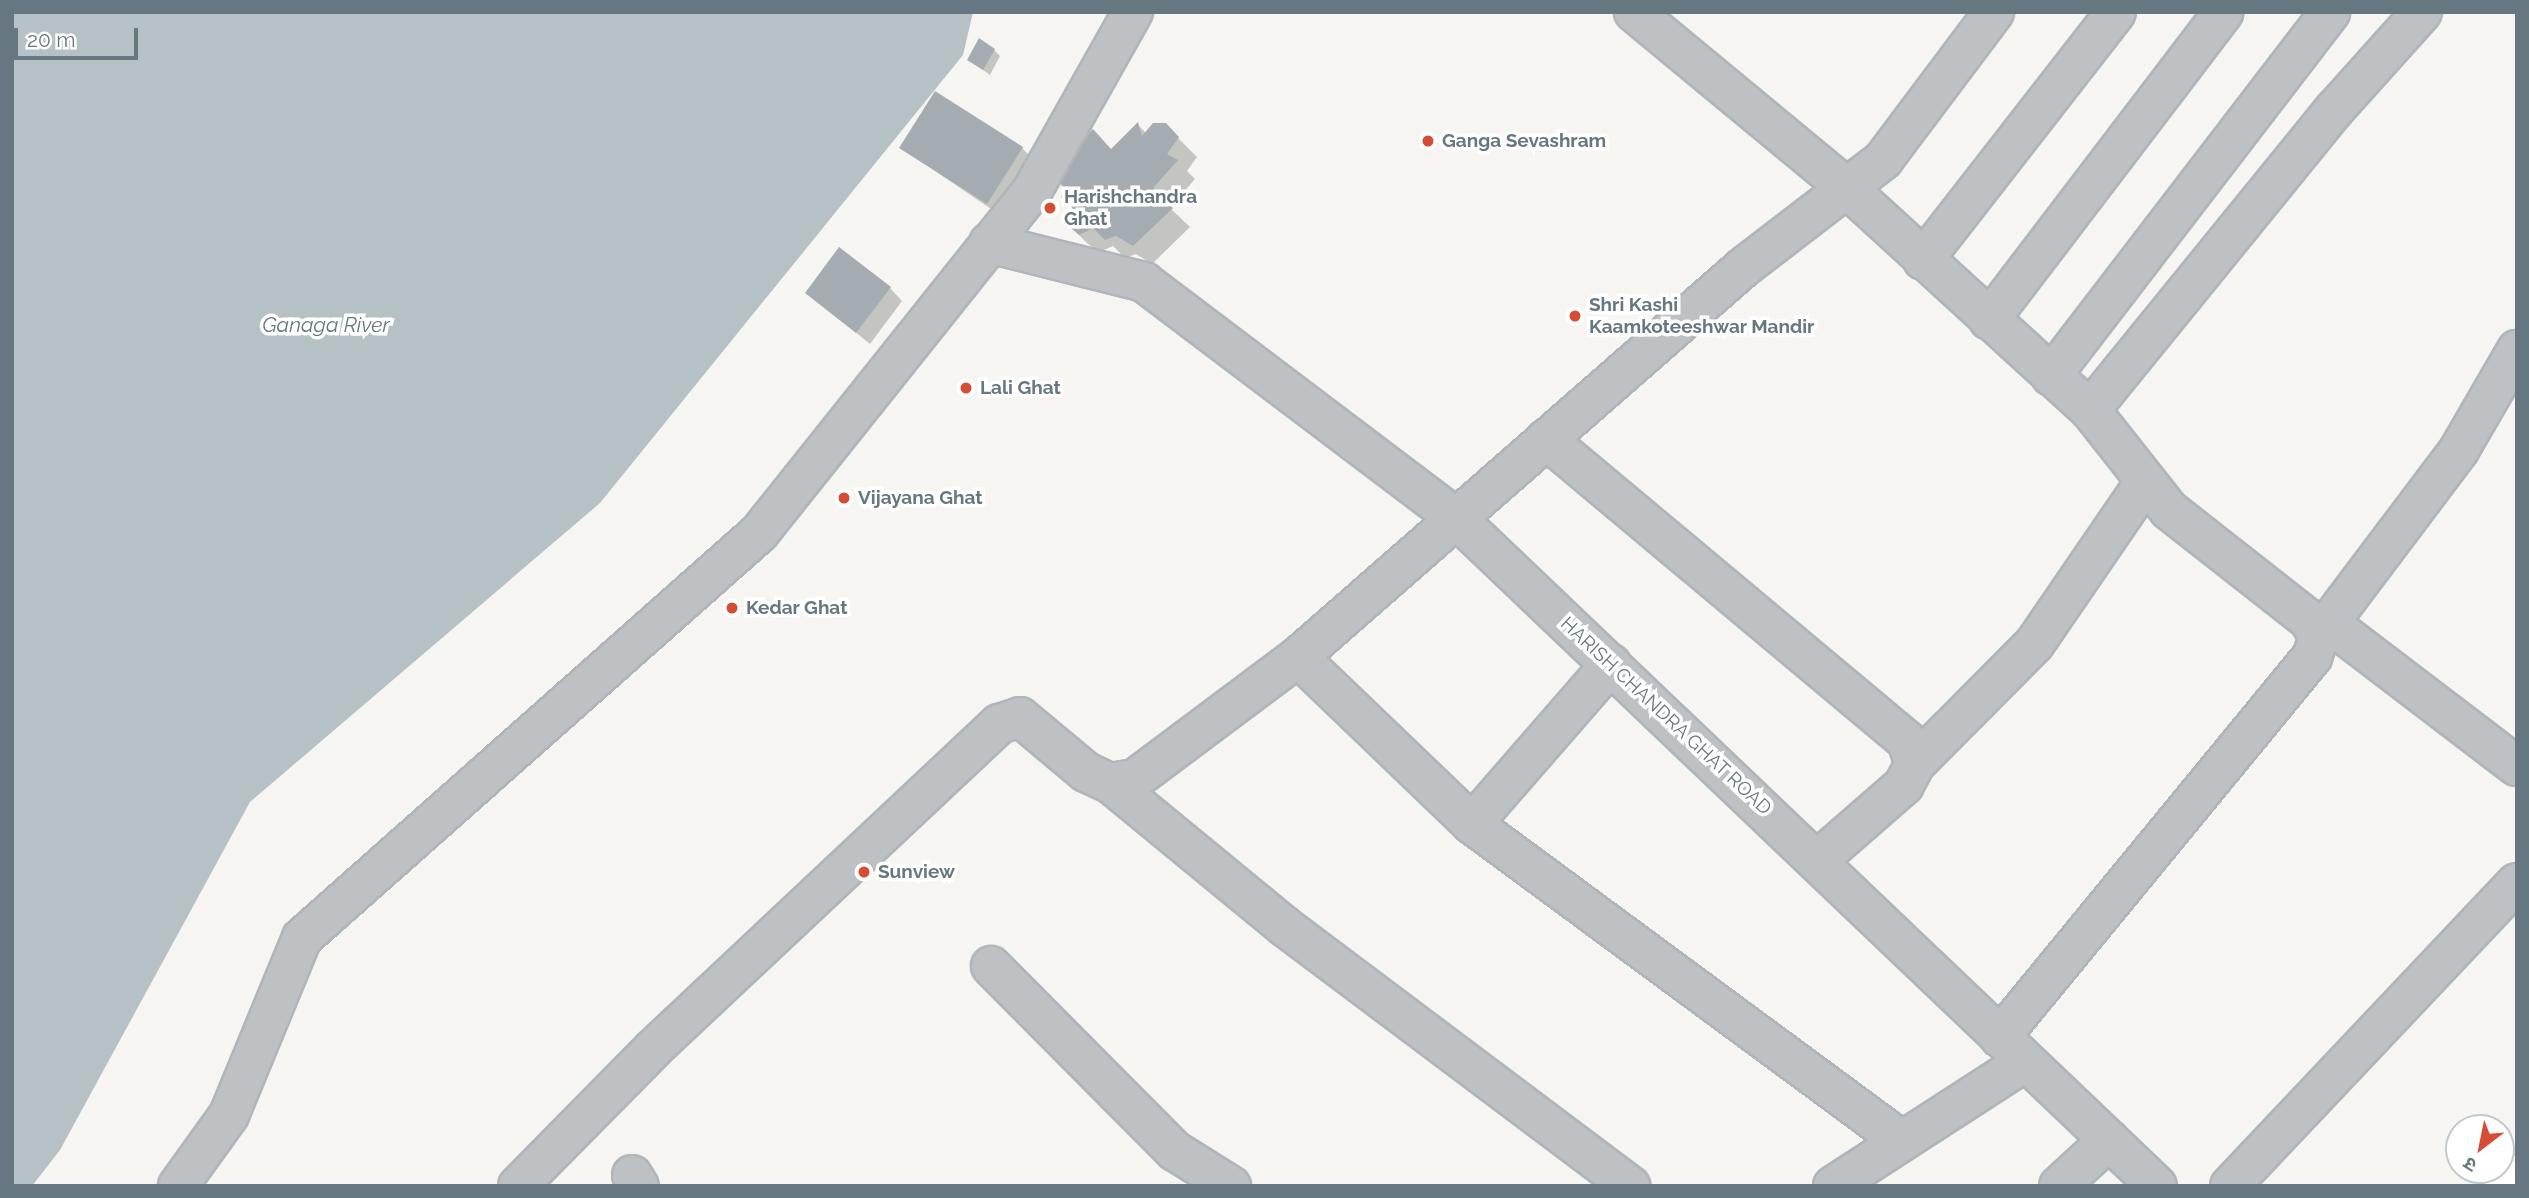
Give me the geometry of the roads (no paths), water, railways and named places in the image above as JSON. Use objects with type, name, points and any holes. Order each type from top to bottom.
[{"type":"street","points":[[178,1186],[229,1115],[302,938],[759,533],[1032,191],[1133,12]]},
{"type":"street","points":[[1634,12],[1849,190],[2090,410],[2144,484],[2308,619],[2517,766]]},
{"type":"street","points":[[1110,783],[1155,767],[1298,657],[1745,266],[1849,190],[1883,160],[1994,12]]},
{"type":"street","points":[[1923,260],[2116,12]]},
{"type":"street","points":[[1989,320],[2224,12]]},
{"type":"street","points":[[2051,376],[2330,12]]},
{"type":"street","points":[[2090,410],[2335,109],[2422,12]]},
{"type":"street","name":"HARISH CHANDRA GHAT ROAD","points":[[989,243],[1144,282],[1456,518],[1818,860],[2157,1186]]},
{"type":"street","points":[[1833,1186],[1902,1141],[2012,1049],[2312,657],[2324,629],[2459,450],[2517,350]]},
{"type":"street","points":[[1546,439],[1877,713],[1907,741],[1915,764]]},
{"type":"street","points":[[1818,860],[1904,785],[1915,764],[2035,643],[2144,484]]},
{"type":"street","points":[[1298,657],[1472,824],[1902,1141]]},
{"type":"street","points":[[1472,824],[1611,664]]},
{"type":"street","points":[[518,1186],[653,1049],[999,724],[1020,717],[1086,772],[1110,783],[1284,926],[1630,1186]]},
{"type":"street","points":[[2231,1186],[2517,883]]},
{"type":"street","points":[[991,966],[1175,1151],[1231,1186]]},
{"type":"street","points":[[2059,1186],[2109,1140]]},
{"type":"street","points":[[2502,1186],[2517,1174]]},
{"type":"water","name":"Ganaga River","points":[[12,12],[973,12],[963,55],[600,503],[250,802],[60,1150],[32,1186],[12,1186]]},
{"type":"place","name":"Ganga Sevashram","points":[[1428,141]]},
{"type":"place","name":"Harishchandra Ghat","points":[[1050,208]]},
{"type":"place","name":"Shri Kashi Kaamkoteeshwar Mandir","points":[[1575,316]]},
{"type":"place","name":"Lali Ghat","points":[[966,388]]},
{"type":"place","name":"Vijayana Ghat","points":[[844,498]]},
{"type":"place","name":"Kedar Ghat","points":[[732,608]]},
{"type":"place","name":"Sunview","points":[[864,872]]}]
